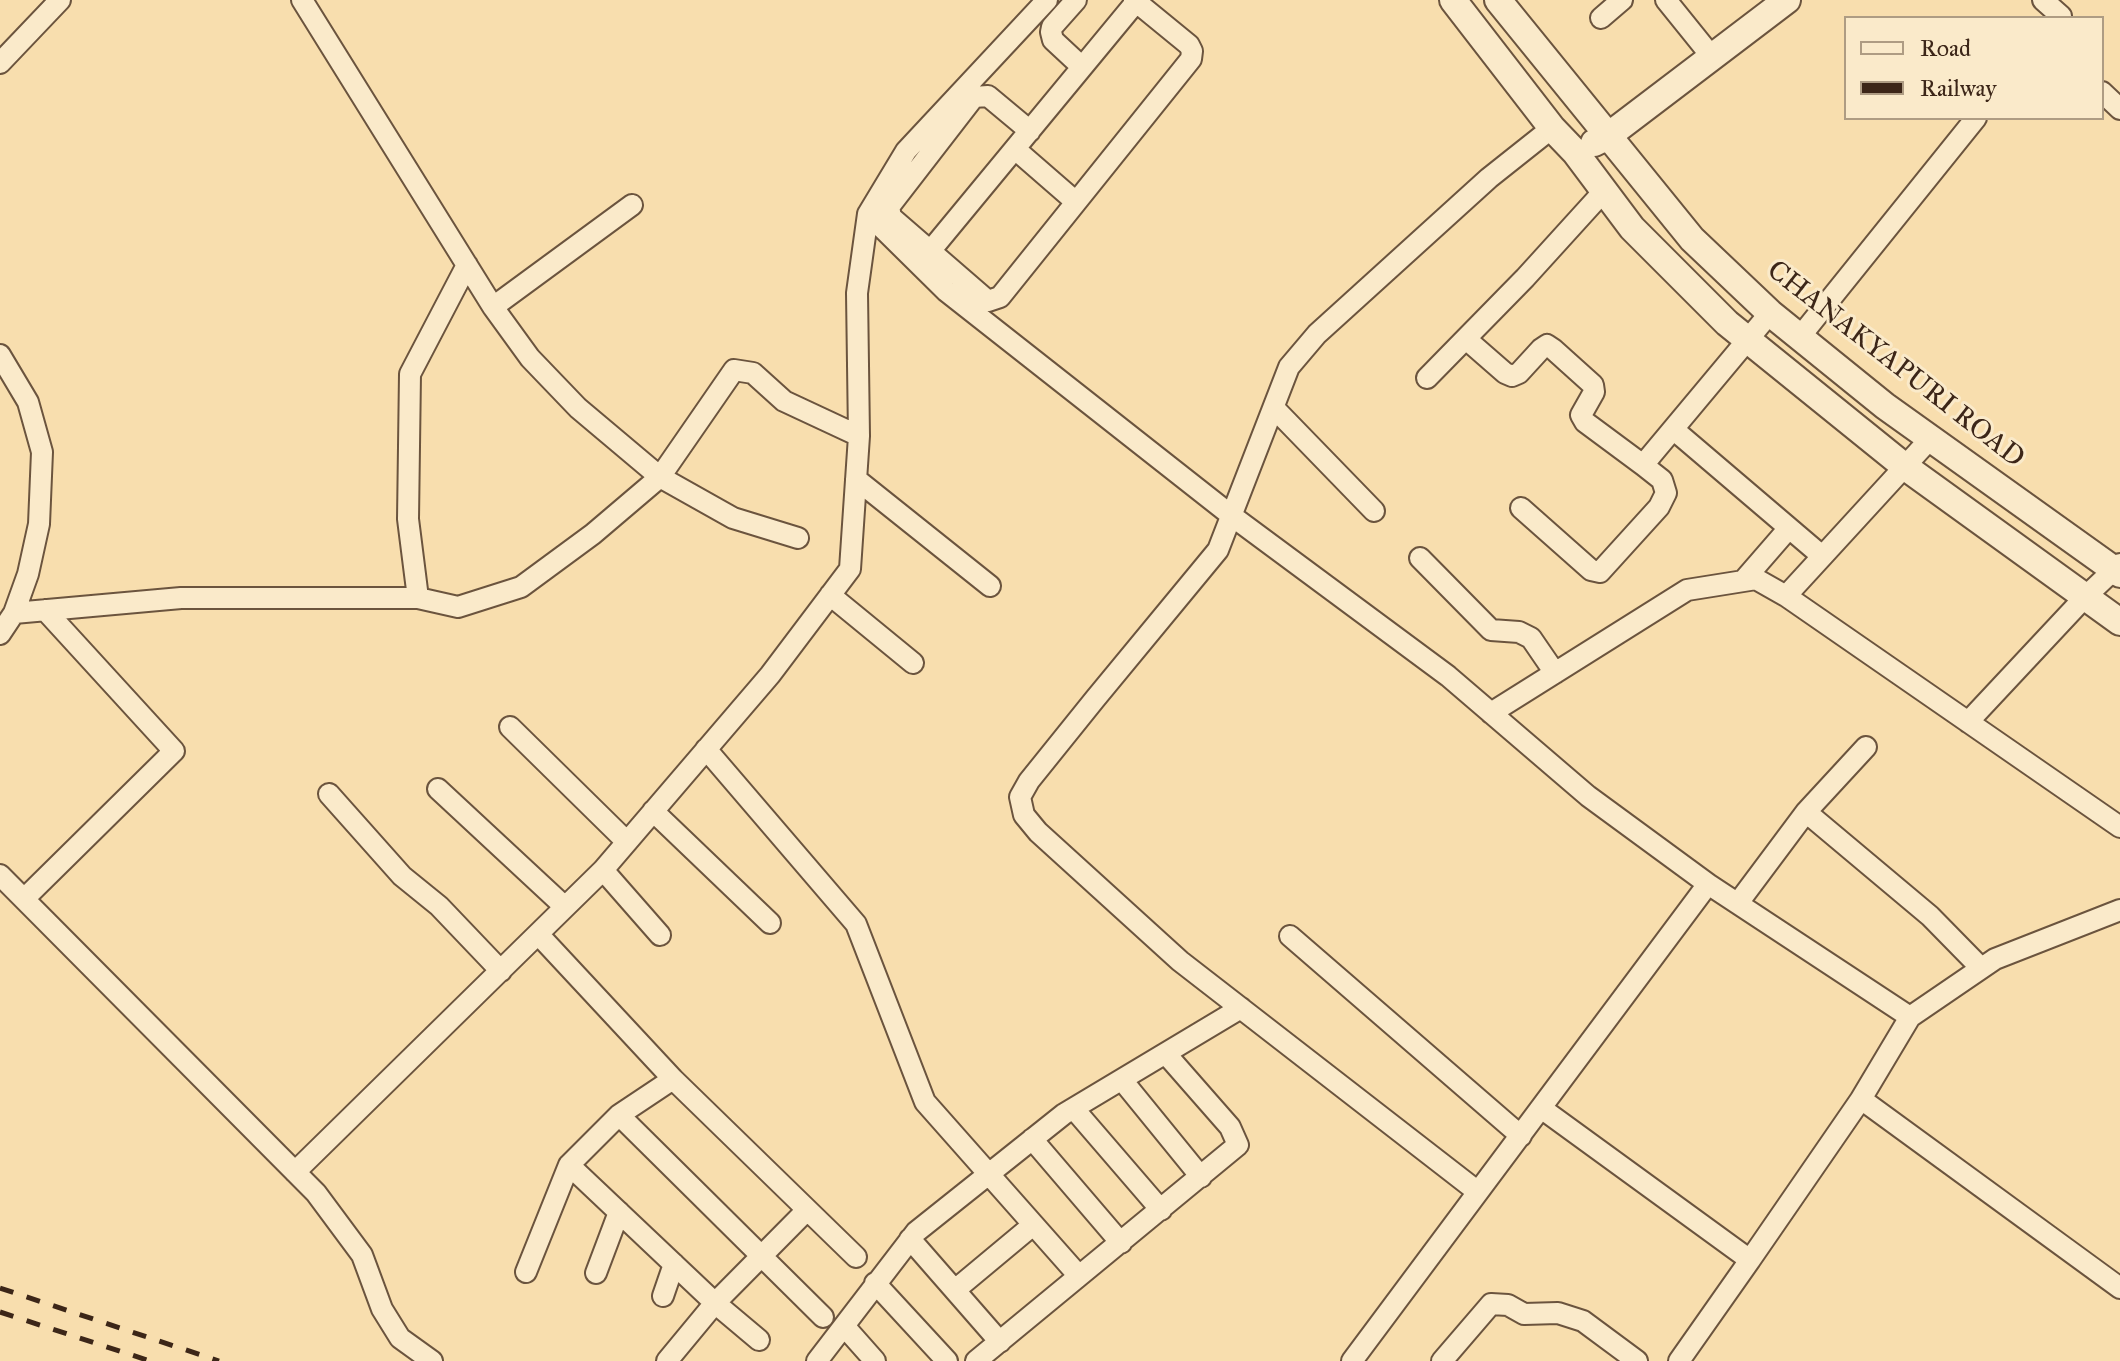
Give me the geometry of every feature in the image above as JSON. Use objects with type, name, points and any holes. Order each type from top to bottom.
[{"type":"street","points":[[0,63],[60,0]]},
{"type":"street","points":[[302,0],[493,307],[530,358],[578,408],[660,477],[733,518],[798,538]]},
{"type":"street","points":[[295,1172],[603,870],[770,675],[850,569],[859,436],[857,293],[868,214],[906,151],[1047,0]]},
{"type":"street","points":[[1076,0],[1051,32],[1053,40],[1082,67]]},
{"type":"street","points":[[1453,0],[1632,228],[1727,323],[1904,466],[2120,622]]},
{"type":"street","points":[[1601,18],[1622,0]]},
{"type":"street","points":[[1666,0],[1712,57]]},
{"type":"street","points":[[1575,152],[1608,136],[1787,0]]},
{"type":"street","points":[[2043,0],[2060,16]]},
{"type":"street","points":[[2062,16],[2075,0]]},
{"type":"street","points":[[868,214],[925,258],[988,301],[995,300],[1191,59],[1189,45],[1135,1],[925,258]]},
{"type":"street","name":"CHANAKYAPURI ROAD","points":[[1507,3],[1608,136],[1692,239],[1770,313],[1930,439],[2118,569]]},
{"type":"street","points":[[2104,94],[2120,109]]},
{"type":"street","points":[[1030,131],[988,96],[974,97],[889,207],[891,217],[925,258],[946,291],[1232,516],[1448,676],[1588,796],[1708,884],[1910,1017]]},
{"type":"street","points":[[1799,338],[1974,120]]},
{"type":"street","points":[[1478,1192],[1180,961],[1038,832],[1024,815],[1020,797],[1029,781],[1218,550],[1289,367],[1317,334],[1489,178],[1552,128]]},
{"type":"street","points":[[1015,149],[1076,202]]},
{"type":"street","points":[[1427,378],[1525,278],[1604,191]]},
{"type":"street","points":[[493,307],[632,205]]},
{"type":"street","points":[[418,598],[408,519],[410,374],[467,265]]},
{"type":"street","points":[[1643,465],[1770,313]]},
{"type":"street","points":[[1466,339],[1512,376],[1547,345],[1553,349],[1593,385],[1594,392],[1581,415],[1585,422],[1662,480],[1666,493],[1659,507],[1600,572],[1591,570],[1521,508]]},
{"type":"street","points":[[0,355],[28,402],[42,452],[39,524],[28,574],[14,613],[0,634]]},
{"type":"street","points":[[14,613],[181,598],[418,598],[458,607],[521,587],[593,534],[660,477],[734,370],[753,373],[784,401],[859,436]]},
{"type":"street","points":[[1274,408],[1374,511]]},
{"type":"street","points":[[1673,429],[1822,556]]},
{"type":"street","points":[[1786,596],[1930,439]]},
{"type":"street","points":[[856,479],[990,586]]},
{"type":"street","points":[[1743,581],[1789,528]]},
{"type":"street","points":[[1420,558],[1491,630],[1519,632],[1531,638],[1555,673]]},
{"type":"street","points":[[1968,722],[2084,598],[2118,569]]},
{"type":"street","points":[[1491,713],[1687,590],[1756,579],[1786,596],[2120,827]]},
{"type":"street","points":[[830,595],[913,663]]},
{"type":"street","points":[[24,899],[174,751],[45,610]]},
{"type":"street","points":[[510,727],[627,842]]},
{"type":"street","points":[[1738,903],[1806,812],[1866,747]]},
{"type":"street","points":[[706,749],[856,924],[925,1102],[1079,1276]]},
{"type":"street","points":[[438,789],[565,907]]},
{"type":"street","points":[[329,794],[402,876],[439,906],[501,971]]},
{"type":"street","points":[[653,811],[770,923]]},
{"type":"street","points":[[1806,812],[1930,916],[1981,968]]},
{"type":"street","points":[[603,870],[660,935]]},
{"type":"street","points":[[0,875],[316,1193],[362,1255],[382,1309],[400,1338],[432,1361]]},
{"type":"street","points":[[1352,1361],[1708,884]]},
{"type":"street","points":[[1679,1361],[1861,1099],[1910,1017],[1995,959],[2120,910]]},
{"type":"street","points":[[538,934],[673,1079],[856,1257]]},
{"type":"street","points":[[1290,936],[1521,1136]]},
{"type":"street","points":[[817,1361],[910,1239],[988,1174],[1074,1109],[1241,1008]]},
{"type":"street","points":[[976,1361],[1238,1145],[1230,1127],[1166,1054]]},
{"type":"street","points":[[526,1272],[569,1165],[619,1115],[673,1079]]},
{"type":"street","points":[[1122,1080],[1201,1177]]},
{"type":"street","points":[[1861,1099],[1950,1167],[2120,1288]]},
{"type":"street","points":[[1541,1108],[1750,1260]]},
{"type":"street","points":[[1074,1109],[1161,1210]]},
{"type":"street","points":[[619,1115],[823,1317]]},
{"type":"street","points":[[1032,1139],[1121,1243]]},
{"type":"street","points":[[569,1165],[715,1303],[759,1340]]},
{"type":"street","points":[[667,1361],[715,1303],[807,1210]]},
{"type":"street","points":[[596,1273],[619,1212]]},
{"type":"street","points":[[955,1290],[1033,1225]]},
{"type":"street","points":[[910,1239],[1000,1342]]},
{"type":"street","points":[[663,1296],[674,1264]]},
{"type":"street","points":[[875,1283],[947,1361]]},
{"type":"street","points":[[1442,1361],[1491,1304],[1508,1305],[1524,1314],[1558,1313],[1583,1321],[1637,1361]]},
{"type":"street","points":[[844,1326],[875,1361]]},
{"type":"railway","points":[[0,1288],[219,1361]]},
{"type":"railway","points":[[0,1312],[150,1361]]}]
